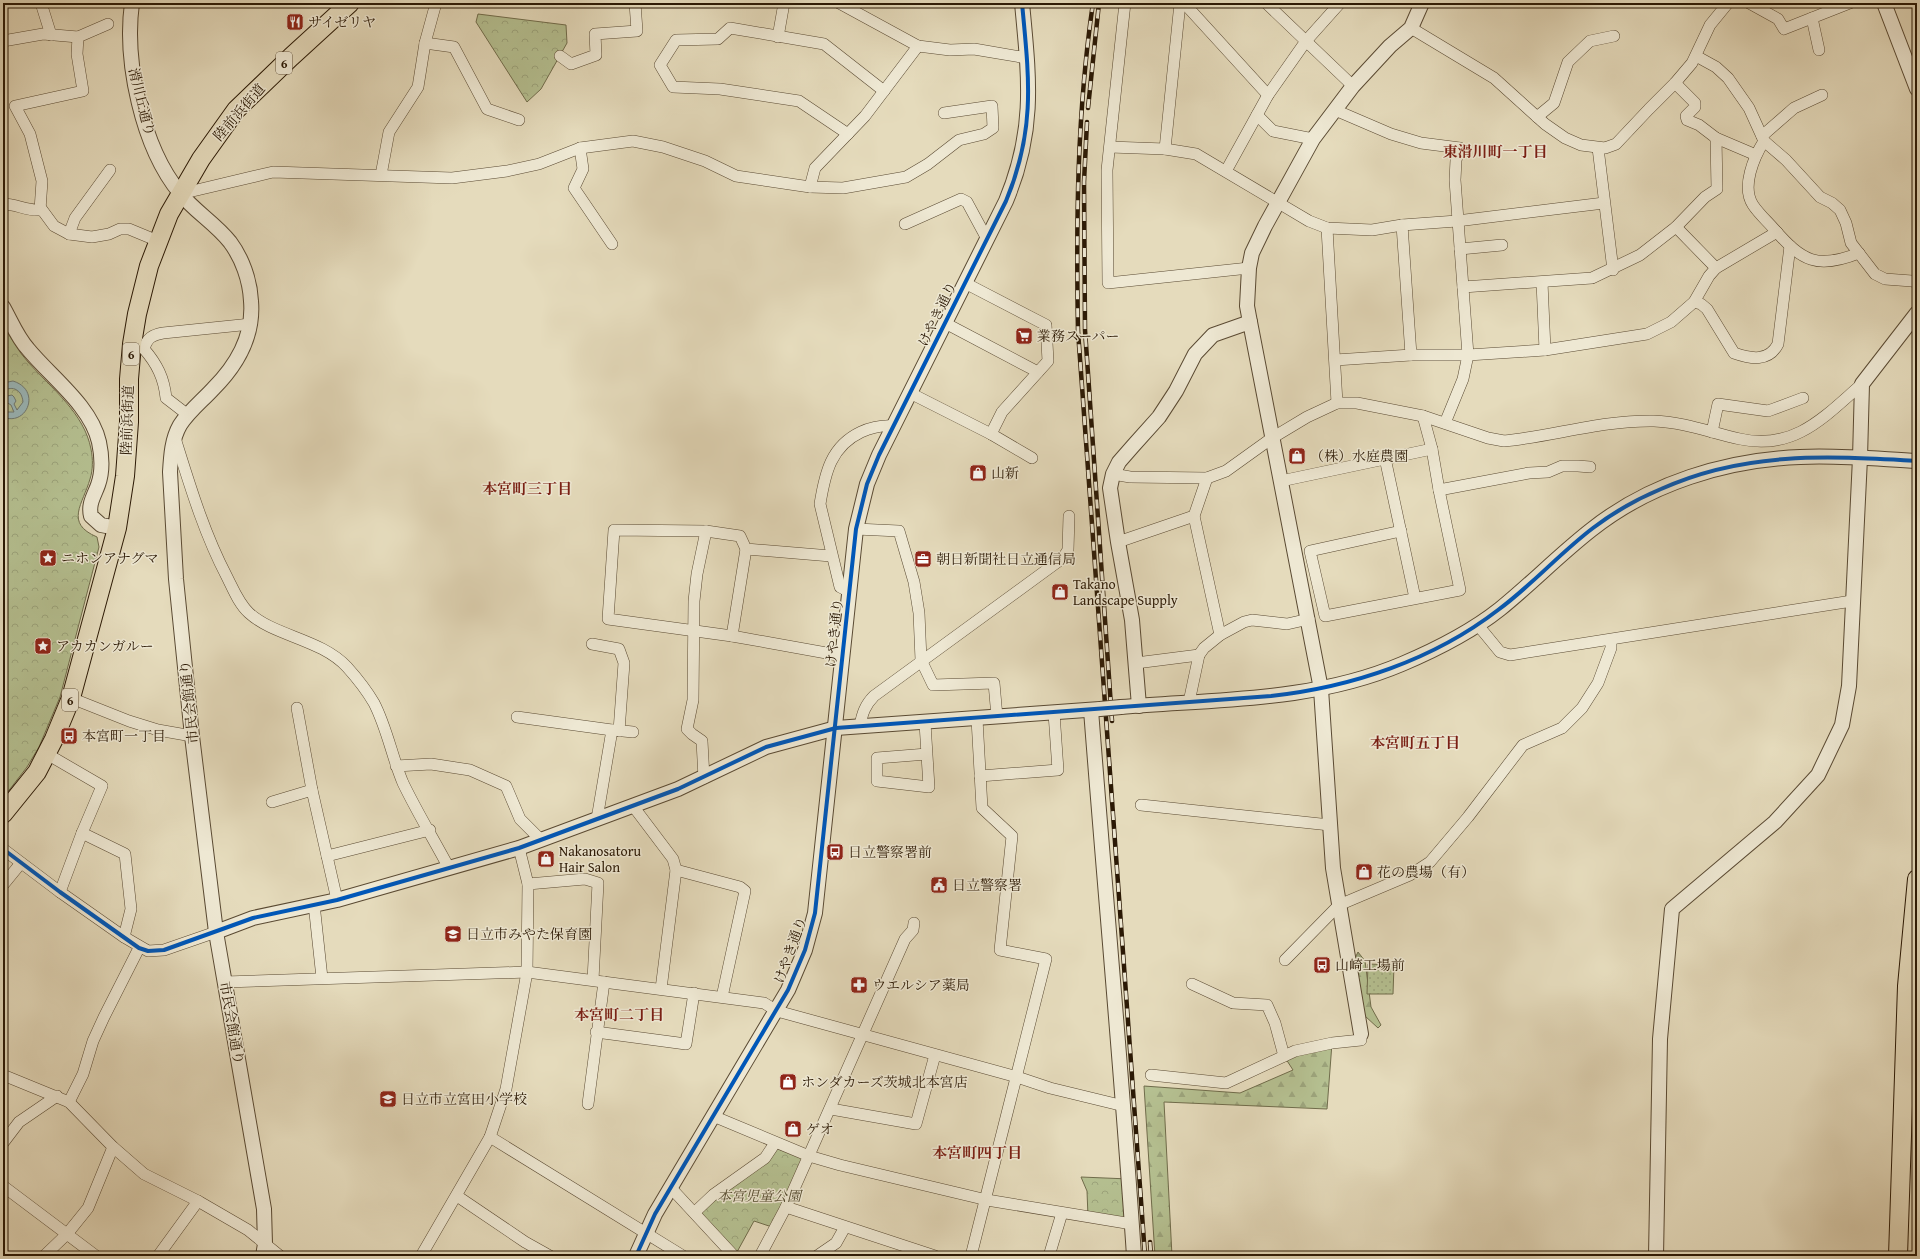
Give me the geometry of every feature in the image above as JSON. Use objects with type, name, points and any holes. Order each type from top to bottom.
[{"type":"highway","name":"陸前浜街道","points":[[3,814],[31,781],[47,754],[72,698],[117,528],[127,454],[129,379],[132,344],[143,289],[158,241],[169,214],[201,159],[236,110],[350,3]]},
{"type":"highway","points":[[1898,1256],[1907,986],[1917,878]]},
{"type":"street","points":[[41,3],[51,35]]},
{"type":"street","name":"滑川丘通り","points":[[132,3],[130,17],[130,52],[137,96],[154,148],[172,183],[180,194]]},
{"type":"street","points":[[381,174],[389,132],[418,87],[425,43],[436,3]]},
{"type":"street","points":[[560,56],[571,64],[596,55],[594,34],[637,30],[635,3]]},
{"type":"street","points":[[778,37],[784,3]]},
{"type":"street","points":[[839,3],[918,46],[950,50],[974,49],[1027,58]]},
{"type":"street","name":"けやき通り","points":[[636,1256],[671,1188],[777,1011],[797,970],[815,913],[836,728],[856,529],[867,484],[1014,182],[1025,142],[1029,90],[1022,3]]},
{"type":"street","points":[[1125,3],[1107,170],[1108,282],[1249,268]]},
{"type":"street","points":[[1165,148],[1180,3]]},
{"type":"street","points":[[1184,3],[1268,95]]},
{"type":"street","points":[[1266,3],[1353,86]]},
{"type":"street","points":[[1226,171],[1268,95],[1306,41],[1340,3]]},
{"type":"street","points":[[1151,1075],[1226,1083],[1295,1051],[1332,1043],[1361,1040],[1333,868],[1321,689],[1309,619],[1247,306],[1249,268],[1252,254],[1278,202],[1313,139],[1353,86],[1390,46],[1411,28],[1422,3]]},
{"type":"street","points":[[1411,28],[1494,78],[1537,117],[1565,138],[1581,145],[1605,148],[1616,144],[1649,108],[1675,84],[1696,56],[1710,26],[1727,3]]},
{"type":"street","points":[[1749,3],[1778,19],[1784,29],[1850,3]]},
{"type":"street","points":[[1884,3],[1917,89]]},
{"type":"street","points":[[1812,18],[1819,50]]},
{"type":"street","points":[[3,41],[43,34],[78,37],[108,24]]},
{"type":"street","points":[[848,134],[799,101],[720,89],[673,87],[660,65],[676,40],[718,39],[730,28],[824,44],[884,91]]},
{"type":"street","points":[[1537,117],[1554,103],[1568,62],[1590,41],[1614,36]]},
{"type":"street","points":[[3,204],[14,204],[30,210],[40,210],[42,181],[30,134],[15,106],[83,91],[77,54],[78,37]]},
{"type":"street","points":[[425,43],[454,47],[487,110],[519,120]]},
{"type":"street","points":[[810,187],[815,168],[848,134],[884,91],[918,46]]},
{"type":"street","points":[[1696,56],[1716,67],[1728,78],[1749,108],[1763,139],[1786,160],[1820,197],[1832,203],[1840,210],[1846,223],[1851,243],[1875,274],[1885,279],[1912,281],[1917,283]]},
{"type":"street","points":[[1675,84],[1695,103],[1695,107],[1686,116],[1687,120],[1699,125],[1716,138],[1756,155]]},
{"type":"street","points":[[1822,95],[1794,108],[1763,139],[1750,170],[1752,204],[1797,253],[1810,260],[1824,262],[1845,259],[1859,253]]},
{"type":"street","points":[[180,194],[273,172],[381,174],[452,178],[507,171],[539,164],[580,148],[633,141],[663,146],[698,158],[736,176],[810,187],[843,188],[906,177],[928,164],[959,140],[984,134],[993,128],[992,106],[944,114]]},
{"type":"street","points":[[1335,110],[1391,134],[1421,143],[1460,148],[1456,160],[1455,180],[1468,355],[1463,379],[1445,424]]},
{"type":"street","points":[[1257,115],[1273,131],[1313,139]]},
{"type":"street","points":[[1463,287],[1592,278],[1613,270],[1640,255],[1676,227],[1705,197],[1717,189],[1716,138]]},
{"type":"street","points":[[1110,147],[1165,148],[1196,154],[1309,221],[1327,228],[1372,230],[1402,224],[1458,221],[1604,203]]},
{"type":"street","points":[[580,148],[583,169],[574,188],[612,244]]},
{"type":"street","points":[[1598,148],[1613,270]]},
{"type":"street","points":[[69,234],[75,218],[110,170]]},
{"type":"street","name":"市民会館通り","points":[[180,194],[230,242],[243,266],[250,286],[251,324],[236,363],[227,375],[180,425],[174,438],[170,472],[172,526],[192,736],[216,932],[264,1209],[264,1250]]},
{"type":"street","points":[[905,224],[961,199],[967,202],[987,239]]},
{"type":"street","points":[[40,207],[54,226],[69,234],[92,237],[109,234],[120,229],[129,229],[158,241]]},
{"type":"street","points":[[1402,224],[1411,355]]},
{"type":"street","points":[[1676,227],[1716,268]]},
{"type":"street","points":[[1327,228],[1337,403]]},
{"type":"street","points":[[1335,360],[1411,355],[1468,355],[1545,350],[1647,334],[1671,322],[1694,302],[1709,276],[1716,268],[1777,232]]},
{"type":"street","points":[[1460,249],[1502,246]]},
{"type":"street","points":[[1694,302],[1701,304],[1707,310],[1734,353],[1753,358],[1765,357],[1774,353],[1778,344],[1790,246]]},
{"type":"street","points":[[1542,282],[1545,350]]},
{"type":"street","points":[[965,283],[1046,325],[1048,361],[1002,412],[991,434]]},
{"type":"street","points":[[3,307],[26,348],[85,412],[94,427],[99,441],[102,467],[99,484],[90,505],[90,516],[101,526],[117,528]]},
{"type":"street","points":[[1113,474],[1130,477],[1207,478],[1226,471],[1272,438],[1307,417],[1337,403],[1357,403],[1422,416],[1488,438],[1504,441],[1606,424],[1655,421],[1680,424],[1742,439],[1762,440],[1795,435],[1809,429],[1862,384],[1917,313]]},
{"type":"street","points":[[1139,706],[1131,613],[1110,488],[1113,474],[1128,451],[1159,417],[1176,391],[1195,354],[1213,335],[1250,322]]},
{"type":"street","points":[[945,323],[1038,372]]},
{"type":"street","points":[[188,415],[166,398],[165,383],[161,372],[144,349],[146,340],[152,335],[163,332],[251,324]]},
{"type":"street","points":[[1656,1256],[1660,1039],[1672,909],[1775,822],[1818,775],[1842,725],[1848,686],[1860,458],[1862,384]]},
{"type":"street","points":[[910,393],[991,434],[1032,458]]},
{"type":"street","points":[[1712,432],[1718,404],[1768,411],[1803,398]]},
{"type":"street","points":[[1401,531],[1310,551],[1325,616],[1460,590],[1432,449],[1422,416]]},
{"type":"street","points":[[850,592],[840,587],[831,556],[820,504],[831,461],[838,447],[850,438],[881,425],[894,426]]},
{"type":"street","points":[[174,438],[212,548],[236,596],[249,613],[268,625],[307,641],[332,655],[346,666],[374,703],[396,766],[449,868]]},
{"type":"street","points":[[1281,481],[1432,449]]},
{"type":"street","points":[[3,848],[60,892],[139,948],[148,951],[164,950],[253,918],[337,900],[519,848],[704,778],[766,747],[836,728],[997,718],[1271,696],[1321,689],[1352,682],[1387,670],[1422,654],[1477,624],[1518,594],[1592,529],[1613,514],[1660,489],[1686,478],[1736,464],[1801,457],[1917,461]]},
{"type":"street","points":[[1385,458],[1415,598]]},
{"type":"street","points":[[1439,490],[1529,473],[1548,472],[1562,466],[1590,467]]},
{"type":"street","points":[[1207,478],[1194,516],[1220,635]]},
{"type":"street","points":[[860,726],[863,712],[871,699],[921,660],[1063,558],[1068,550],[1069,516]]},
{"type":"street","points":[[1118,542],[1194,516]]},
{"type":"street","points":[[856,529],[899,531],[914,582],[919,613],[921,660],[933,685],[994,683],[997,718]]},
{"type":"street","points":[[732,636],[746,549],[740,536],[706,531],[614,530],[608,619],[694,630],[843,656]]},
{"type":"street","points":[[704,778],[702,741],[687,729],[692,700],[695,594],[706,531]]},
{"type":"street","points":[[746,549],[831,556]]},
{"type":"street","points":[[1477,624],[1500,652],[1510,655],[1852,601]]},
{"type":"street","points":[[1189,702],[1199,655],[1204,648],[1220,635],[1244,622],[1252,620],[1287,624],[1309,619]]},
{"type":"street","points":[[1285,960],[1339,905],[1410,876],[1430,862],[1468,817],[1523,745],[1562,728],[1582,708],[1598,683],[1611,648],[1611,640]]},
{"type":"street","points":[[592,644],[620,649],[624,663],[615,730],[597,819]]},
{"type":"street","points":[[1136,663],[1199,655]]},
{"type":"street","points":[[72,698],[129,721],[158,730],[192,736]]},
{"type":"street","points":[[296,708],[312,790],[337,900]]},
{"type":"street","points":[[1095,710],[1112,984],[1124,1106],[1134,1256]]},
{"type":"street","points":[[980,776],[1058,770],[1054,713]]},
{"type":"street","points":[[517,717],[633,732]]},
{"type":"street","points":[[971,1256],[987,1200],[1046,959],[1000,950],[1012,836],[982,808],[977,719]]},
{"type":"street","points":[[925,723],[927,754],[929,787],[877,781],[877,758],[927,754]]},
{"type":"street","points":[[47,754],[102,786],[82,833],[60,892]]},
{"type":"street","points":[[396,766],[431,764],[470,770],[506,786],[520,819],[541,840]]},
{"type":"street","points":[[272,802],[312,790]]},
{"type":"street","points":[[1141,805],[1330,825]]},
{"type":"street","points":[[633,806],[673,859],[676,870],[661,989]]},
{"type":"street","points":[[327,856],[430,830]]},
{"type":"street","points":[[82,833],[125,854],[131,909],[124,938]]},
{"type":"street","points":[[421,1256],[490,1137],[506,1089],[527,972],[528,884],[519,848]]},
{"type":"street","points":[[3,885],[21,863]]},
{"type":"street","points":[[676,870],[740,887],[745,891],[722,997]]},
{"type":"street","points":[[528,884],[585,879],[598,883],[598,981],[596,1032],[588,1104]]},
{"type":"street","points":[[314,904],[322,978]]},
{"type":"street","points":[[760,1256],[786,1207],[831,1109],[905,939],[913,930],[914,923]]},
{"type":"street","points":[[69,1102],[84,1074],[94,1041],[104,1017],[139,948]]},
{"type":"street","points":[[225,982],[527,972],[694,993],[764,1003],[777,1011],[1017,1077],[1050,1088],[1124,1106]]},
{"type":"street","points":[[1192,984],[1233,1003],[1267,1005],[1275,1023],[1284,1056]]},
{"type":"street","points":[[596,1032],[686,1044],[694,993]]},
{"type":"street","points":[[831,1109],[916,1124],[935,1055]]},
{"type":"street","points":[[3,1075],[69,1102],[113,1147],[144,1174],[198,1201],[248,1230],[264,1250],[280,1256]]},
{"type":"street","points":[[3,1144],[19,1122],[57,1096]]},
{"type":"street","points":[[713,1116],[809,1156],[987,1200],[1132,1224]]},
{"type":"street","points":[[490,1137],[683,1256]]},
{"type":"street","points":[[695,1212],[718,1191],[765,1158],[775,1143]]},
{"type":"street","points":[[44,1256],[67,1234],[88,1208],[113,1147]]},
{"type":"street","points":[[3,1186],[96,1256]]},
{"type":"street","points":[[671,1188],[695,1212],[734,1256]]},
{"type":"street","points":[[457,1196],[525,1242],[550,1256]]},
{"type":"street","points":[[158,1256],[198,1201]]},
{"type":"street","points":[[786,1207],[935,1256]]},
{"type":"street","points":[[1049,1256],[1062,1212]]},
{"type":"street","points":[[817,1256],[836,1243],[845,1227]]},
{"type":"green space","points":[[478,14],[566,25],[567,43],[541,89],[527,102],[476,22]]},
{"type":"green space","points":[[3,325],[24,358],[66,402],[82,424],[92,453],[92,468],[90,479],[78,512],[78,519],[81,526],[87,532],[97,537],[99,547],[60,697],[39,747],[27,767],[3,798]]},
{"type":"green space","points":[[1358,952],[1365,961],[1371,1007],[1381,1025],[1378,1028],[1365,1016],[1355,958]]},
{"type":"green space","points":[[1368,964],[1394,965],[1393,994],[1367,994]]},
{"type":"green space","points":[[1332,1043],[1327,1109],[1164,1102],[1172,1256],[1155,1256],[1144,1086],[1240,1093],[1293,1070],[1284,1056]]},
{"type":"green space","name":"本宮児童公園","points":[[776,1148],[803,1158],[772,1227],[754,1221],[737,1252],[699,1214]]},
{"type":"green space","points":[[1081,1177],[1129,1179],[1132,1224],[1088,1217],[1087,1191]]},
{"type":"water","points":[[13,381],[22,386],[27,392],[29,399],[28,406],[24,412],[19,417],[12,419],[3,417],[3,409],[8,412],[14,412],[11,405],[6,402],[7,396],[12,395],[14,397],[16,401],[14,404],[17,410],[23,402],[21,394],[16,390],[10,388],[3,391],[3,383]]},
{"type":"railway","points":[[1093,3],[1084,85],[1079,167],[1077,249],[1078,331],[1145,1256]]},
{"type":"railway","points":[[1088,108],[1099,3]]},
{"type":"railway","points":[[1087,122],[1084,182],[1085,330],[1112,721]]},
{"type":"railway","points":[[1150,1242],[1151,1256]]},
{"type":"cycle path","points":[[636,1256],[655,1214],[788,990],[805,950],[815,913],[856,529],[867,484],[879,455],[1006,201],[1016,175],[1022,150],[1028,103],[1027,55],[1022,3]]},
{"type":"cycle path","points":[[3,849],[60,892],[139,948],[148,951],[164,950],[253,918],[337,900],[519,848],[678,789],[766,747],[836,728],[1271,696],[1332,686],[1361,678],[1419,657],[1473,628],[1498,610],[1601,522],[1626,506],[1661,489],[1692,477],[1724,468],[1755,462],[1819,458],[1917,461]]},
{"type":"place","name":"サイゼリヤ","points":[[295,22]]},
{"type":"place","name":"業務スーパー","points":[[1024,336]]},
{"type":"place","name":"（株）水庭農園","points":[[1297,456]]},
{"type":"place","name":"山新","points":[[978,473]]},
{"type":"place","name":"ニホンアナグマ","points":[[48,558]]},
{"type":"place","name":"朝日新聞社日立通信局","points":[[923,559]]},
{"type":"place","name":"Takano Landscape Supply","points":[[1060,592]]},
{"type":"place","name":"アカカンガルー","points":[[43,646]]},
{"type":"place","name":"本宮町一丁目","points":[[69,736]]},
{"type":"place","name":"日立警察署前","points":[[835,852]]},
{"type":"place","name":"Nakanosatoru Hair Salon","points":[[546,859]]},
{"type":"place","name":"花の農場（有）","points":[[1364,872]]},
{"type":"place","name":"日立警察署","points":[[939,885]]},
{"type":"place","name":"日立市みやた保育園","points":[[453,934]]},
{"type":"place","name":"山崎工場前","points":[[1322,965]]},
{"type":"place","name":"ウエルシア薬局","points":[[859,985]]},
{"type":"place","name":"ホンダカーズ茨城北本宮店","points":[[788,1082]]},
{"type":"place","name":"日立市立宮田小学校","points":[[388,1099]]},
{"type":"place","name":"ゲオ","points":[[793,1129]]},
{"type":"district","name":"東滑川町一丁目","points":[[1495,151]]},
{"type":"district","name":"本宮町三丁目","points":[[527,488]]},
{"type":"district","name":"本宮町五丁目","points":[[1415,742]]},
{"type":"district","name":"本宮町二丁目","points":[[619,1014]]},
{"type":"district","name":"本宮町四丁目","points":[[977,1152]]}]
